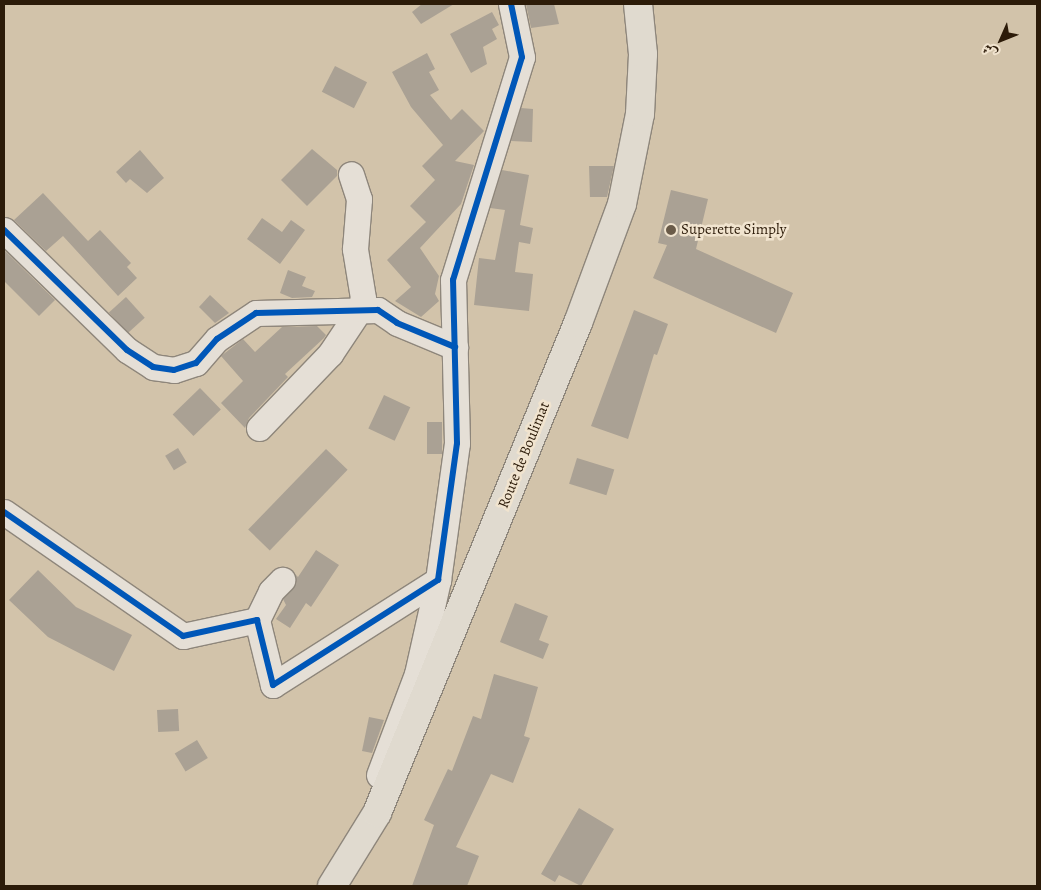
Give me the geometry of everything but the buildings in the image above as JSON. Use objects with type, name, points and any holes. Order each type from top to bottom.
[{"type":"main road","name":"Route de Boulimat","points":[[332,886],[377,813],[578,323],[622,204],[640,114],[643,54],[638,4]]},
{"type":"street","points":[[377,813],[372,792],[417,674],[438,580],[457,443],[454,280],[522,57],[510,4]]},
{"type":"street","points":[[259,428],[330,354],[360,309],[363,298],[355,248],[358,199],[350,174]]},
{"type":"street","points":[[4,230],[126,350],[154,367],[174,370],[196,363],[217,339],[256,313],[378,310],[397,323],[455,347]]},
{"type":"street","points":[[4,512],[183,636],[257,620]]},
{"type":"street","points":[[282,580],[271,591],[257,620],[273,685],[438,580]]},
{"type":"shaded area","points":[[4,4],[1037,4],[1037,886],[4,886]]},
{"type":"cycle path","points":[[4,512],[183,636],[257,620],[273,685],[438,580],[457,443],[453,280],[522,57],[511,4]]},
{"type":"cycle path","points":[[4,230],[127,350],[153,367],[174,370],[196,363],[217,339],[256,313],[378,310],[397,323],[455,347]]},
{"type":"place","name":"Superette Simply","points":[[671,230]]}]
